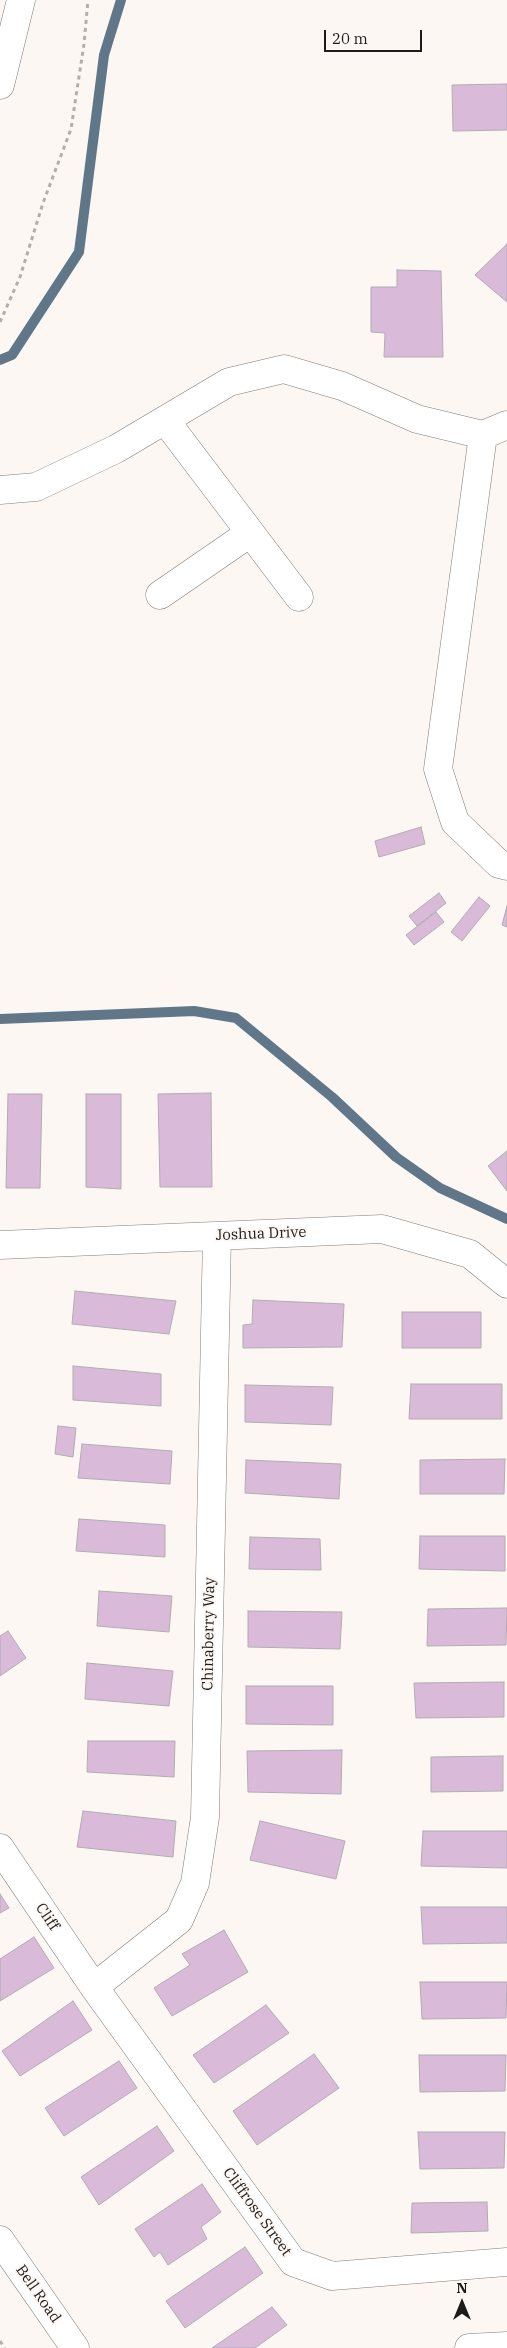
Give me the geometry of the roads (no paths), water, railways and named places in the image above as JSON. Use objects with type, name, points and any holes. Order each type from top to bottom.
[{"type":"street","points":[[0,85],[22,0]]},
{"type":"street","points":[[0,490],[36,487],[116,449],[229,382],[284,369],[342,386],[417,419],[495,430],[438,769],[455,822],[500,864],[507,866]]},
{"type":"street","points":[[165,420],[299,597]]},
{"type":"street","points":[[160,594],[250,532]]},
{"type":"street","name":"Joshua Drive","points":[[0,1245],[382,1228],[470,1254],[507,1284]]},
{"type":"street","name":"Chinaberry Way","points":[[94,1987],[179,1920],[195,1883],[205,1817],[217,1236]]},
{"type":"street","name":"Cliff","points":[[0,1848],[94,1987]]},
{"type":"street","name":"Cliffrose Street","points":[[94,1987],[294,2262],[332,2276],[507,2262]]},
{"type":"street","name":"Bell Road","points":[[0,2240],[75,2348]]},
{"type":"street","points":[[469,2348],[507,2346]]},
{"type":"waterway","points":[[0,360],[12,355],[79,252],[104,55],[121,0]]},
{"type":"waterway","points":[[0,1019],[194,1011],[236,1018],[332,1097],[396,1157],[440,1188],[507,1219]]}]
